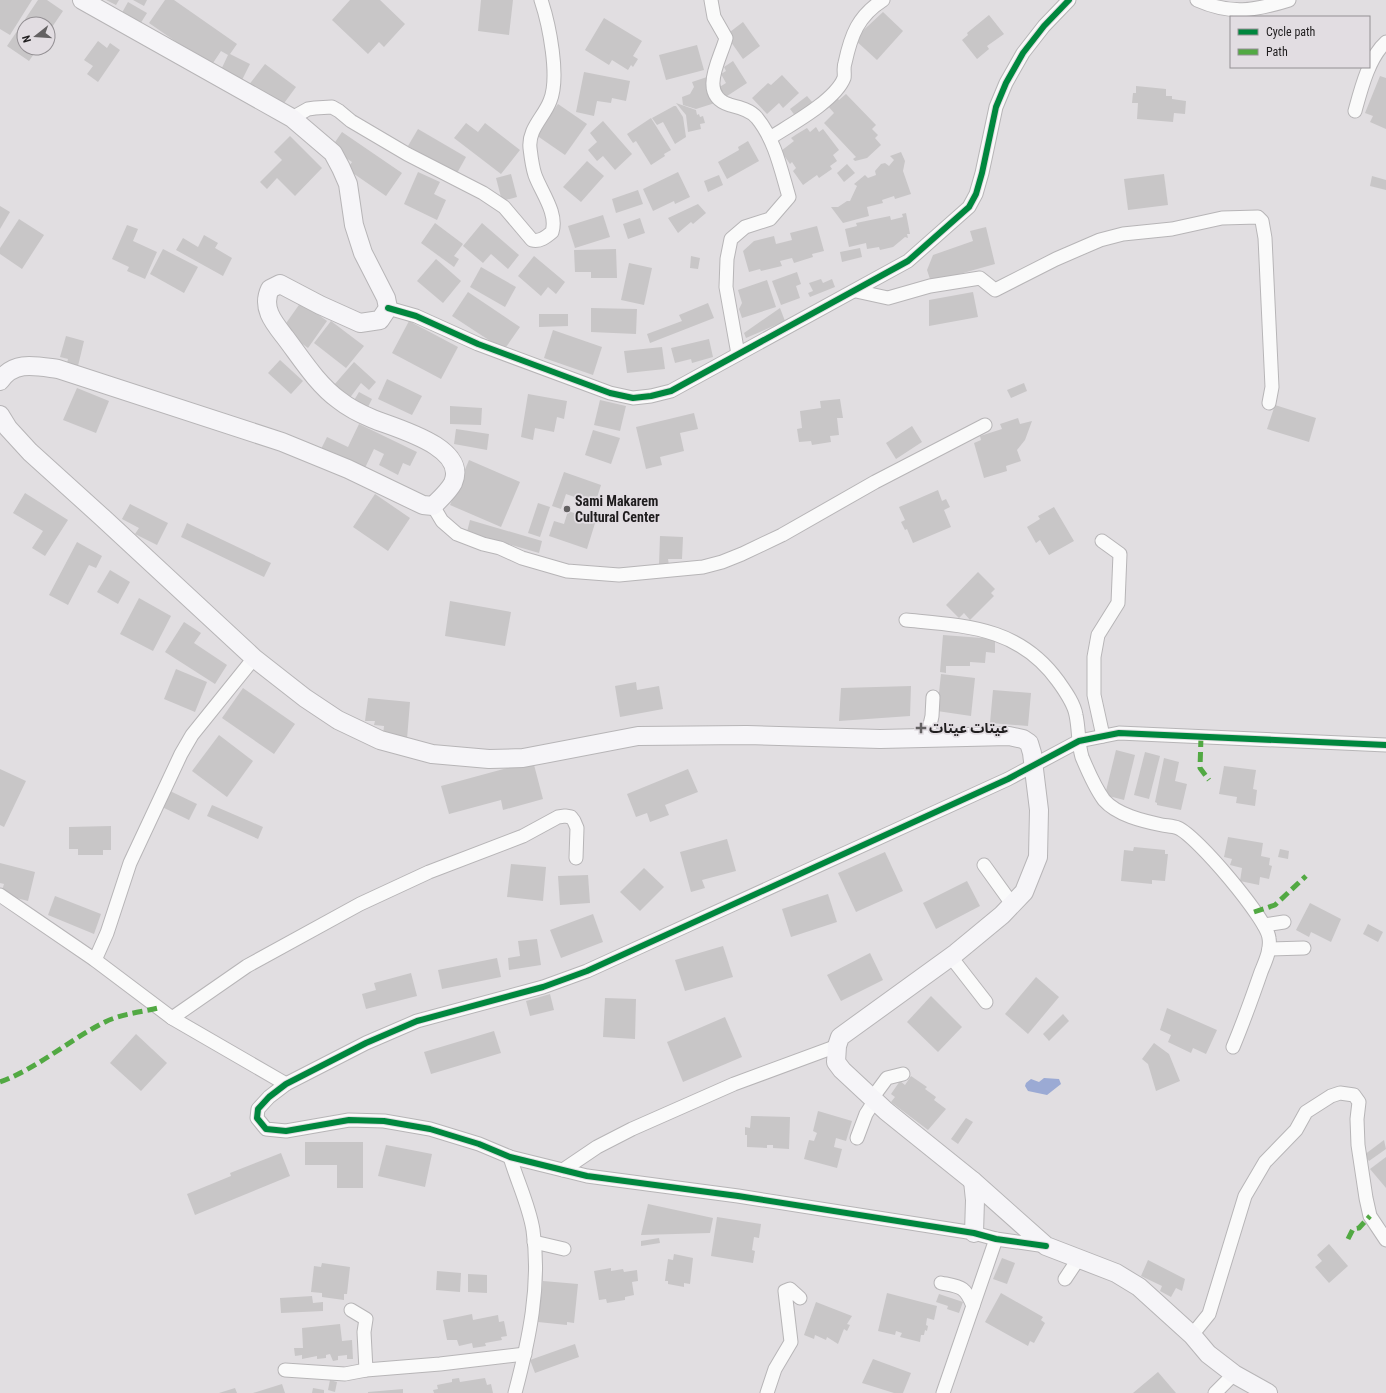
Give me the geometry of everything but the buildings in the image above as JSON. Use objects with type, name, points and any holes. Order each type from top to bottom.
[{"type":"main road","points":[[0,381],[10,370],[20,366],[33,365],[58,369],[282,442],[348,469],[423,505],[433,506],[453,483],[455,473],[453,464],[437,446],[422,437],[372,419],[354,410],[337,398],[307,365],[273,321],[266,308],[267,295],[270,289],[280,284],[320,305],[360,323],[380,320],[388,308],[386,298],[363,253],[354,225],[348,184],[333,154],[292,118],[82,0]]},
{"type":"main road","points":[[0,415],[8,428],[30,452],[254,658],[305,698],[338,720],[380,740],[432,754],[489,759],[523,758],[638,736],[747,735],[880,739],[1016,736],[1029,743],[1032,753],[1039,810],[1038,857],[1024,892],[1002,915],[951,957],[844,1033],[840,1037],[837,1046],[836,1062],[842,1070],[886,1110],[973,1181],[1046,1246],[1116,1273],[1139,1287],[1192,1335],[1208,1354],[1234,1374],[1268,1393]]},
{"type":"main road","points":[[973,1181],[975,1200],[974,1232]]},
{"type":"street","points":[[292,118],[308,109],[332,108],[339,111],[351,121],[407,154],[488,196],[504,207],[532,240],[537,241],[545,238],[552,232],[553,220],[550,207],[535,175],[530,146],[535,124],[550,102],[554,77],[551,36],[541,0]]},
{"type":"street","points":[[711,0],[714,17],[726,38],[723,50],[714,68],[712,84],[716,94],[724,103],[745,110],[756,116],[770,138],[789,197],[770,219],[745,227],[731,239],[727,259],[726,287],[738,354]]},
{"type":"street","points":[[770,138],[811,112],[834,92],[844,78],[844,65],[854,30],[870,8],[883,0]]},
{"type":"street","points":[[388,308],[416,316],[478,344],[610,393],[633,398],[651,396],[671,391],[856,291],[908,261],[969,207],[976,194],[996,107],[1006,83],[1023,53],[1044,26],[1069,0]]},
{"type":"street","points":[[1197,0],[1223,9],[1242,11],[1289,0]]},
{"type":"street","points":[[1370,67],[1379,48],[1386,42]]},
{"type":"street","points":[[1355,111],[1365,77],[1369,68]]},
{"type":"street","points":[[856,291],[888,298],[930,286],[980,278],[995,290],[1056,259],[1100,240],[1123,234],[1172,229],[1222,218],[1258,217],[1262,221],[1265,238],[1268,337],[1272,387],[1269,403]]},
{"type":"street","points":[[433,506],[442,521],[457,534],[483,544],[500,548],[522,558],[567,571],[619,575],[703,567],[722,562],[742,554],[782,534],[875,482],[985,425]]},
{"type":"street","points":[[1102,541],[1120,554],[1118,603],[1098,635],[1094,657],[1094,695],[1103,736]]},
{"type":"street","points":[[906,620],[957,625],[999,634],[1033,655],[1054,675],[1066,692],[1076,714],[1082,757],[1096,787],[1104,800],[1115,810],[1142,820],[1178,828],[1194,840],[1222,868],[1264,925],[1269,937],[1269,949],[1248,1011],[1233,1048]]},
{"type":"street","points":[[95,960],[107,933],[130,863],[181,754],[192,735],[254,658]]},
{"type":"street","points":[[927,738],[932,716],[933,697]]},
{"type":"street","points":[[1046,1246],[996,1238],[974,1232],[738,1196],[586,1176],[510,1157],[479,1144],[430,1129],[384,1121],[349,1120],[286,1131],[266,1129],[257,1118],[258,1110],[269,1097],[286,1084],[366,1043],[416,1022],[543,987],[587,970],[1034,767],[1079,741],[1119,733],[1386,745]]},
{"type":"street","points":[[172,1018],[247,966],[360,904],[429,872],[523,836],[558,817],[571,817],[574,821],[577,828],[576,858]]},
{"type":"street","points":[[984,864],[1012,904]]},
{"type":"street","points":[[0,894],[95,960],[172,1018],[286,1084]]},
{"type":"street","points":[[1264,925],[1284,922]]},
{"type":"street","points":[[1269,949],[1304,948]]},
{"type":"street","points":[[951,957],[986,1002]]},
{"type":"street","points":[[563,1170],[598,1147],[632,1129],[734,1084],[837,1046]]},
{"type":"street","points":[[857,1138],[866,1114],[887,1078],[902,1074]]},
{"type":"street","points":[[1192,1335],[1208,1314],[1246,1196],[1265,1162],[1296,1130],[1306,1112],[1331,1096],[1340,1093],[1354,1095],[1359,1102],[1357,1119],[1358,1145],[1366,1198],[1370,1216],[1386,1240]]},
{"type":"street","points":[[510,1157],[526,1204],[534,1242],[536,1285],[525,1354],[514,1393]]},
{"type":"street","points":[[943,1393],[996,1238]]},
{"type":"street","points":[[534,1242],[564,1249]]},
{"type":"street","points":[[1065,1279],[1079,1258]]},
{"type":"street","points":[[941,1283],[960,1286],[967,1292],[973,1306]]},
{"type":"street","points":[[767,1393],[775,1369],[791,1342],[784,1291],[790,1289],[800,1298]]},
{"type":"street","points":[[351,1310],[366,1319],[364,1332],[366,1370]]},
{"type":"street","points":[[285,1370],[345,1374],[366,1370],[440,1364],[525,1354]]},
{"type":"street","points":[[1214,1393],[1234,1374]]},
{"type":"water","points":[[1044,1078],[1059,1079],[1061,1084],[1047,1095],[1028,1091],[1025,1086],[1031,1079],[1039,1082]]},
{"type":"marked path","points":[[1201,737],[1200,768],[1209,780]]},
{"type":"marked path","points":[[1254,912],[1275,905],[1306,876]]},
{"type":"marked path","points":[[0,1082],[40,1062],[92,1029],[111,1019],[158,1008]]},
{"type":"marked path","points":[[1348,1239],[1353,1229],[1359,1228],[1370,1216]]},
{"type":"cycle path","points":[[388,308],[416,316],[478,344],[610,393],[633,398],[651,396],[671,391],[908,261],[969,207],[976,194],[996,107],[1006,83],[1023,53],[1044,26],[1069,0]]},
{"type":"cycle path","points":[[1046,1246],[996,1239],[974,1233],[738,1196],[587,1176],[510,1157],[479,1144],[430,1129],[384,1121],[349,1120],[286,1131],[266,1129],[257,1118],[258,1109],[269,1097],[286,1084],[366,1043],[417,1021],[543,987],[587,971],[1008,779],[1079,741],[1119,733],[1386,745]]},
{"type":"place","name":"Sami Makarem Cultural Center","points":[[567,509]]},
{"type":"place","name":"عيتات عيتات","points":[[921,728]]}]
